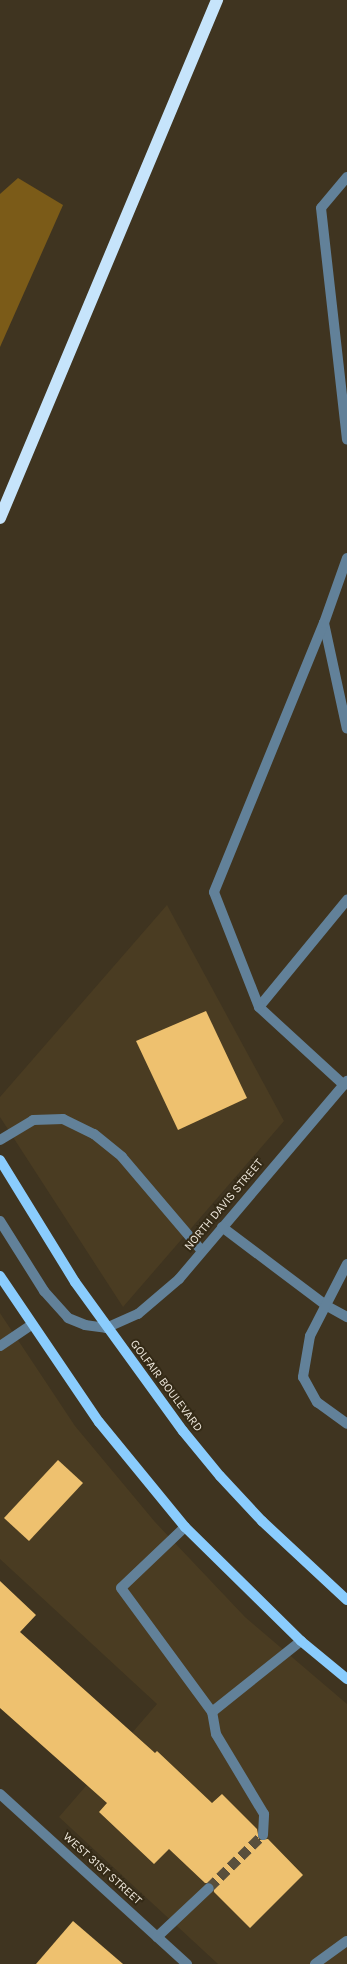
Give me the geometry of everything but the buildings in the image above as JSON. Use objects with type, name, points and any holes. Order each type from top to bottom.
[{"type":"highway","points":[[0,518],[218,0]]},
{"type":"main road","name":"GOLFAIR BOULEVARD","points":[[0,1160],[44,1234],[106,1328],[220,1476],[262,1521],[347,1600]]},
{"type":"main road","points":[[0,1276],[31,1325],[99,1422],[185,1527],[301,1641],[347,1679]]},
{"type":"street","points":[[347,177],[321,208],[347,440]]},
{"type":"street","points":[[346,1083],[259,1007],[214,892],[324,623],[347,558]]},
{"type":"street","points":[[324,623],[347,728]]},
{"type":"street","points":[[259,1007],[347,900]]},
{"type":"street","name":"NORTH DAVIS STREET","points":[[106,1328],[138,1314],[178,1279],[346,1083]]},
{"type":"street","points":[[0,1140],[33,1120],[63,1119],[94,1134],[122,1158],[202,1251]]},
{"type":"street","points":[[0,1221],[44,1291],[68,1318],[85,1325],[106,1328]]},
{"type":"street","points":[[222,1227],[327,1306],[347,1317]]},
{"type":"street","points":[[347,1264],[327,1306],[310,1336],[303,1377],[317,1402],[347,1424]]},
{"type":"street","points":[[0,1346],[31,1325]]},
{"type":"street","points":[[185,1527],[121,1588],[212,1712],[216,1734],[264,1814],[263,1835]]},
{"type":"street","points":[[212,1712],[301,1641]]},
{"type":"street","name":"WEST 31ST STREET","points":[[0,1794],[188,1964]]},
{"type":"street","points":[[157,1936],[210,1888]]},
{"type":"street","points":[[315,1964],[347,1941]]},
{"type":"shaded area","points":[[18,178],[63,205],[0,347],[0,194]]},
{"type":"shaded area","points":[[167,905],[284,1121],[123,1307],[0,1117],[0,1097]]},
{"type":"shaded area","points":[[0,1313],[75,1426],[155,1522],[245,1617],[347,1704],[347,1964],[218,1964],[59,1817],[157,1704],[0,1559]]},
{"type":"tunnel","points":[[209,1888],[263,1835]]}]
